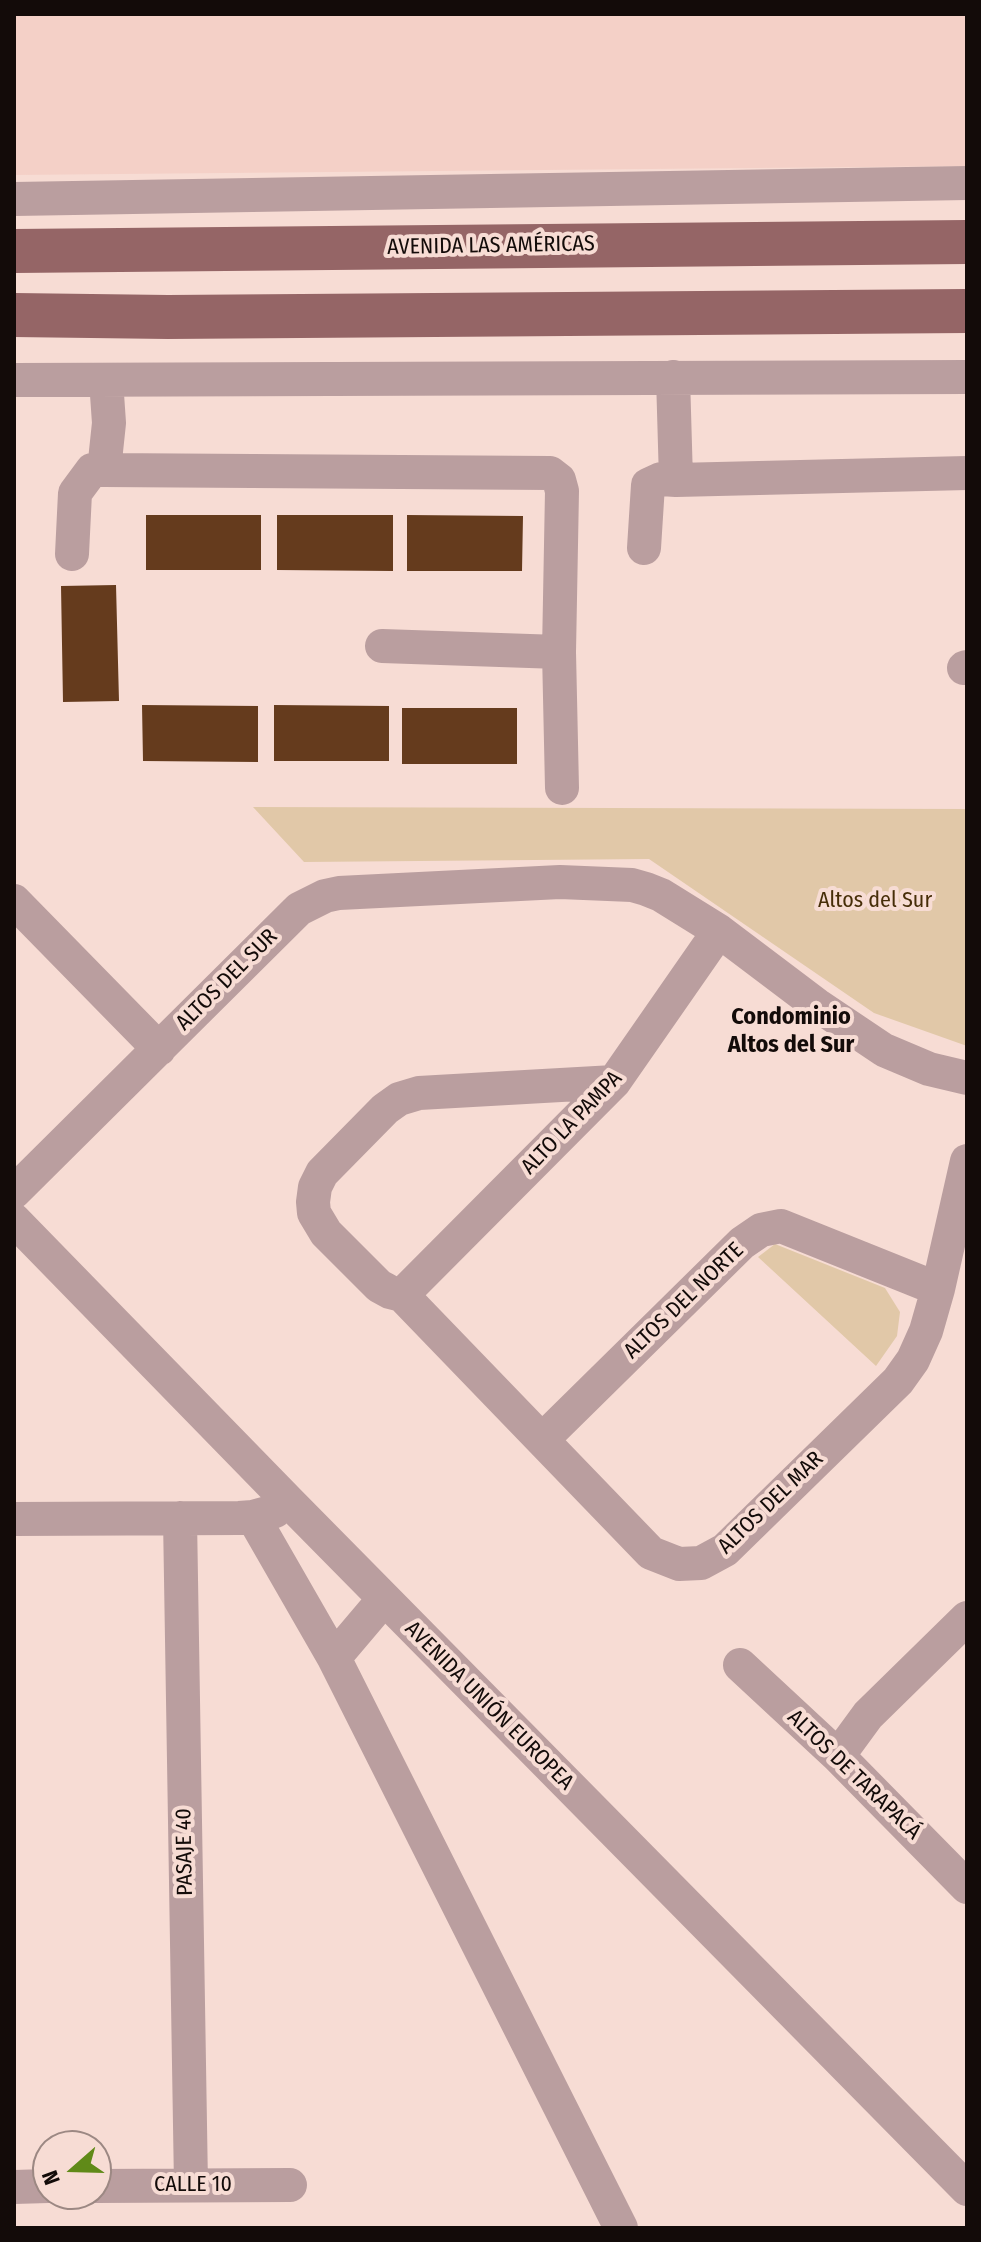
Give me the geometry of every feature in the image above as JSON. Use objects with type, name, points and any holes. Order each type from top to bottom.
[{"type":"main road","name":"AVENIDA LAS AMÉRICAS","points":[[14,251],[967,242]]},
{"type":"main road","points":[[14,315],[168,317],[967,311]]},
{"type":"street","points":[[14,199],[967,183]]},
{"type":"street","points":[[673,377],[676,480]]},
{"type":"street","points":[[14,380],[967,377]]},
{"type":"street","points":[[104,470],[109,423],[106,380]]},
{"type":"street","points":[[72,554],[75,493],[92,470],[550,473],[559,480],[562,491],[559,652],[562,788]]},
{"type":"street","points":[[644,548],[648,485],[652,481],[967,473]]},
{"type":"street","points":[[382,646],[559,652]]},
{"type":"street","name":"ALTOS DEL SUR","points":[[14,1192],[299,909],[325,896],[560,882],[632,885],[661,895],[719,931],[817,1005],[884,1050],[929,1069],[967,1078]]},
{"type":"street","points":[[14,901],[159,1049]]},
{"type":"street","name":"ALTO LA PAMPA","points":[[402,1295],[614,1082],[719,931]]},
{"type":"street","name":"ALTOS DEL MAR","points":[[614,1082],[419,1093],[392,1103],[322,1173],[315,1187],[314,1213],[326,1233],[379,1286],[402,1295],[651,1553],[679,1564],[701,1563],[725,1550],[898,1381],[921,1346],[938,1289],[967,1161]]},
{"type":"street","name":"AVENIDA UNIÓN EUROPEA","points":[[14,1220],[967,2189]]},
{"type":"street","name":"ALTOS DEL NORTE","points":[[542,1440],[742,1243],[761,1230],[781,1226],[938,1289]]},
{"type":"street","points":[[14,1519],[253,1517],[268,1514],[289,1502]]},
{"type":"street","points":[[253,1517],[334,1658],[621,2228]]},
{"type":"street","name":"PASAJE 40","points":[[180,1518],[191,2185]]},
{"type":"street","points":[[334,1658],[384,1599]]},
{"type":"street","points":[[838,1756],[868,1715],[967,1618]]},
{"type":"street","name":"ALTOS DE TARAPACÁ","points":[[740,1665],[838,1756],[967,1887]]},
{"type":"street","name":"CALLE 10","points":[[112,2186],[290,2185]]},
{"type":"shaded area","points":[[14,14],[967,14],[967,166],[14,175]]},
{"type":"green space","name":"Altos del Sur","points":[[253,807],[967,809],[967,1046],[874,1013],[649,859],[304,862]]},
{"type":"green space","points":[[775,1244],[885,1288],[900,1312],[897,1336],[876,1366],[758,1257]]},
{"type":"building","points":[[146,515],[261,515],[261,570],[146,570]]},
{"type":"building","points":[[277,515],[393,515],[393,571],[277,570]]},
{"type":"building","points":[[407,515],[523,516],[522,571],[407,571]]},
{"type":"building","points":[[116,585],[119,701],[63,702],[61,586]]},
{"type":"building","points":[[142,705],[258,706],[258,762],[143,761]]},
{"type":"building","points":[[274,705],[389,706],[389,761],[274,761]]},
{"type":"building","points":[[402,708],[517,708],[517,764],[402,764]]},
{"type":"district","name":"Condominio Altos del Sur","points":[[791,1031]]}]
